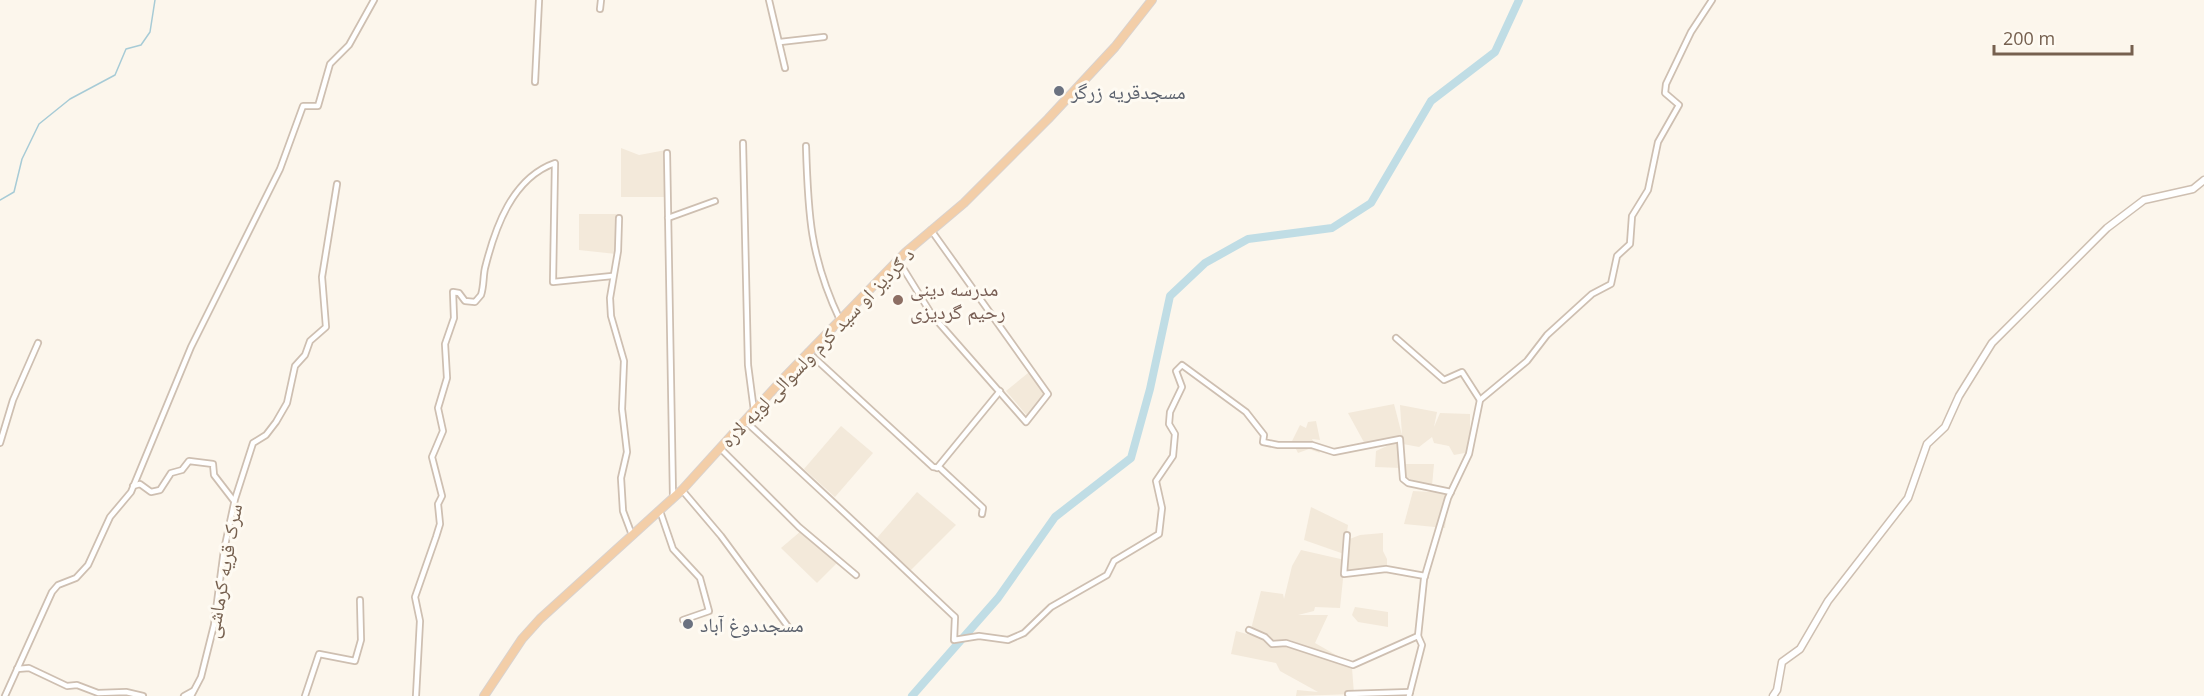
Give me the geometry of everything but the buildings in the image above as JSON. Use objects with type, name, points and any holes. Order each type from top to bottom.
[{"type":"highway","name":"د ګردیز او سید کرم ولسوالۍ لویه لاره","points":[[484,696],[522,639],[540,618],[682,490],[808,352],[898,260],[964,203],[1048,119],[1115,47],[1152,0]]},
{"type":"street","points":[[5,696],[52,592],[57,585],[76,578],[88,565],[110,517],[124,502],[133,486],[191,347],[280,169],[303,106],[318,106],[330,64],[349,45],[374,0]]},
{"type":"street","points":[[535,82],[539,0]]},
{"type":"street","points":[[600,9],[601,0]]},
{"type":"street","points":[[769,0],[785,68]]},
{"type":"street","points":[[1348,694],[1410,694],[1422,645],[1418,636],[1425,576],[1451,492],[1469,454],[1480,400],[1527,361],[1547,335],[1592,294],[1611,284],[1617,256],[1630,244],[1632,216],[1648,190],[1658,142],[1679,105],[1665,93],[1666,84],[1691,32],[1712,0]]},
{"type":"street","points":[[780,42],[824,37]]},
{"type":"street","points":[[743,143],[748,365],[754,411]]},
{"type":"street","points":[[806,146],[808,198],[815,258],[840,320]]},
{"type":"street","points":[[667,153],[674,497]]},
{"type":"street","points":[[416,696],[420,621],[415,597],[440,524],[438,504],[442,496],[432,458],[443,431],[438,408],[447,378],[445,344],[453,318],[453,292],[459,293],[465,301],[475,302],[481,296],[497,223],[521,188],[543,167],[555,163],[553,282],[612,276]]},
{"type":"street","points":[[1773,696],[1777,690],[1782,662],[1800,649],[1828,601],[1908,498],[1927,444],[1945,427],[1959,396],[1992,343],[2107,228],[2144,200],[2193,189],[2204,180]]},
{"type":"street","name":"سرک قریه کرماشی","points":[[192,693],[201,677],[214,625],[224,550],[234,501],[253,443],[266,435],[276,422],[287,403],[296,366],[305,355],[310,341],[326,327],[322,277],[337,184]]},
{"type":"street","points":[[668,218],[715,201]]},
{"type":"street","points":[[619,218],[618,251],[612,276],[611,316],[624,361],[622,409],[627,452],[621,478],[623,511],[632,535]]},
{"type":"street","points":[[898,260],[932,315],[1026,422],[1048,393],[932,230]]},
{"type":"street","points":[[1396,338],[1444,380],[1462,372],[1480,400]]},
{"type":"street","points":[[0,443],[13,400],[38,343]]},
{"type":"street","points":[[808,352],[983,508],[982,514]]},
{"type":"street","points":[[745,421],[880,543],[899,566],[955,617],[954,640],[979,636],[1008,639],[1024,633],[1051,607],[1107,575],[1114,561],[1159,534],[1162,508],[1156,481],[1173,456],[1175,434],[1169,424],[1170,412],[1182,387],[1176,371],[1182,365],[1246,412],[1264,435],[1263,442],[1278,445],[1312,445],[1334,452],[1400,439],[1403,479],[1408,483],[1451,492]]},
{"type":"street","points":[[937,469],[1000,392]]},
{"type":"street","points":[[720,448],[799,527],[855,575]]},
{"type":"street","points":[[133,486],[140,483],[151,492],[160,490],[171,472],[182,470],[189,461],[197,461],[213,464],[214,475],[234,501]]},
{"type":"street","points":[[682,490],[789,628]]},
{"type":"street","points":[[660,511],[673,549],[700,578],[709,611],[684,620]]},
{"type":"street","points":[[1347,535],[1344,574],[1386,569],[1425,576]]},
{"type":"street","points":[[305,696],[319,654],[355,661],[361,640],[360,600]]},
{"type":"street","points":[[1249,630],[1265,637],[1272,644],[1286,643],[1353,665],[1418,636]]},
{"type":"street","points":[[16,669],[29,668],[67,686],[77,685],[98,693],[126,692],[143,696]]},
{"type":"street","points":[[184,696],[192,693]]},
{"type":"shaded area","points":[[621,148],[639,155],[666,150],[667,197],[621,197]]},
{"type":"shaded area","points":[[579,214],[616,214],[616,254],[579,250]]},
{"type":"shaded area","points":[[1033,369],[1050,395],[1029,418],[1006,391]]},
{"type":"shaded area","points":[[1394,404],[1402,435],[1400,405],[1437,412],[1434,427],[1440,413],[1470,414],[1470,452],[1454,455],[1449,446],[1434,443],[1432,437],[1419,447],[1403,444],[1400,436],[1366,446],[1348,413]]},
{"type":"shaded area","points":[[1316,421],[1320,440],[1312,439],[1320,453],[1309,449],[1298,453],[1292,441],[1300,425],[1306,428],[1308,422]]},
{"type":"shaded area","points":[[841,426],[873,453],[835,497],[804,469]]},
{"type":"shaded area","points":[[1400,440],[1401,468],[1375,467],[1376,451]]},
{"type":"shaded area","points":[[1403,464],[1434,464],[1432,486],[1404,477]]},
{"type":"shaded area","points":[[1413,491],[1449,493],[1445,528],[1404,524]]},
{"type":"shaded area","points":[[917,492],[956,525],[908,573],[877,538]]},
{"type":"shaded area","points":[[1311,507],[1348,525],[1344,554],[1304,540]]},
{"type":"shaded area","points":[[801,531],[837,563],[817,583],[781,548]]},
{"type":"shaded area","points":[[1383,533],[1383,551],[1387,559],[1387,567],[1348,574],[1347,540],[1360,535]]},
{"type":"shaded area","points":[[1301,550],[1345,560],[1340,608],[1315,607],[1314,611],[1298,615],[1328,615],[1315,643],[1357,667],[1290,640],[1281,642],[1352,668],[1354,694],[1296,696],[1297,690],[1318,692],[1280,671],[1276,663],[1231,654],[1236,631],[1272,641],[1251,629],[1261,591],[1283,594],[1284,599],[1292,566]]},
{"type":"shaded area","points":[[1355,607],[1388,612],[1388,627],[1358,622],[1352,615]]},
{"type":"waterway","points":[[0,200],[14,192],[22,159],[39,124],[70,99],[115,75],[126,49],[141,45],[150,32],[155,0]]},
{"type":"waterway","points":[[912,696],[998,598],[1055,517],[1131,458],[1150,389],[1170,296],[1205,263],[1248,239],[1332,228],[1371,203],[1431,101],[1495,52],[1519,0]]},
{"type":"place","name":"مسجدقریه زرگر","points":[[1059,91]]},
{"type":"place","name":"مدرسه دینی رحیم گردیزی","points":[[898,300]]},
{"type":"place","name":"مسجددوغ آباد","points":[[688,624]]}]
